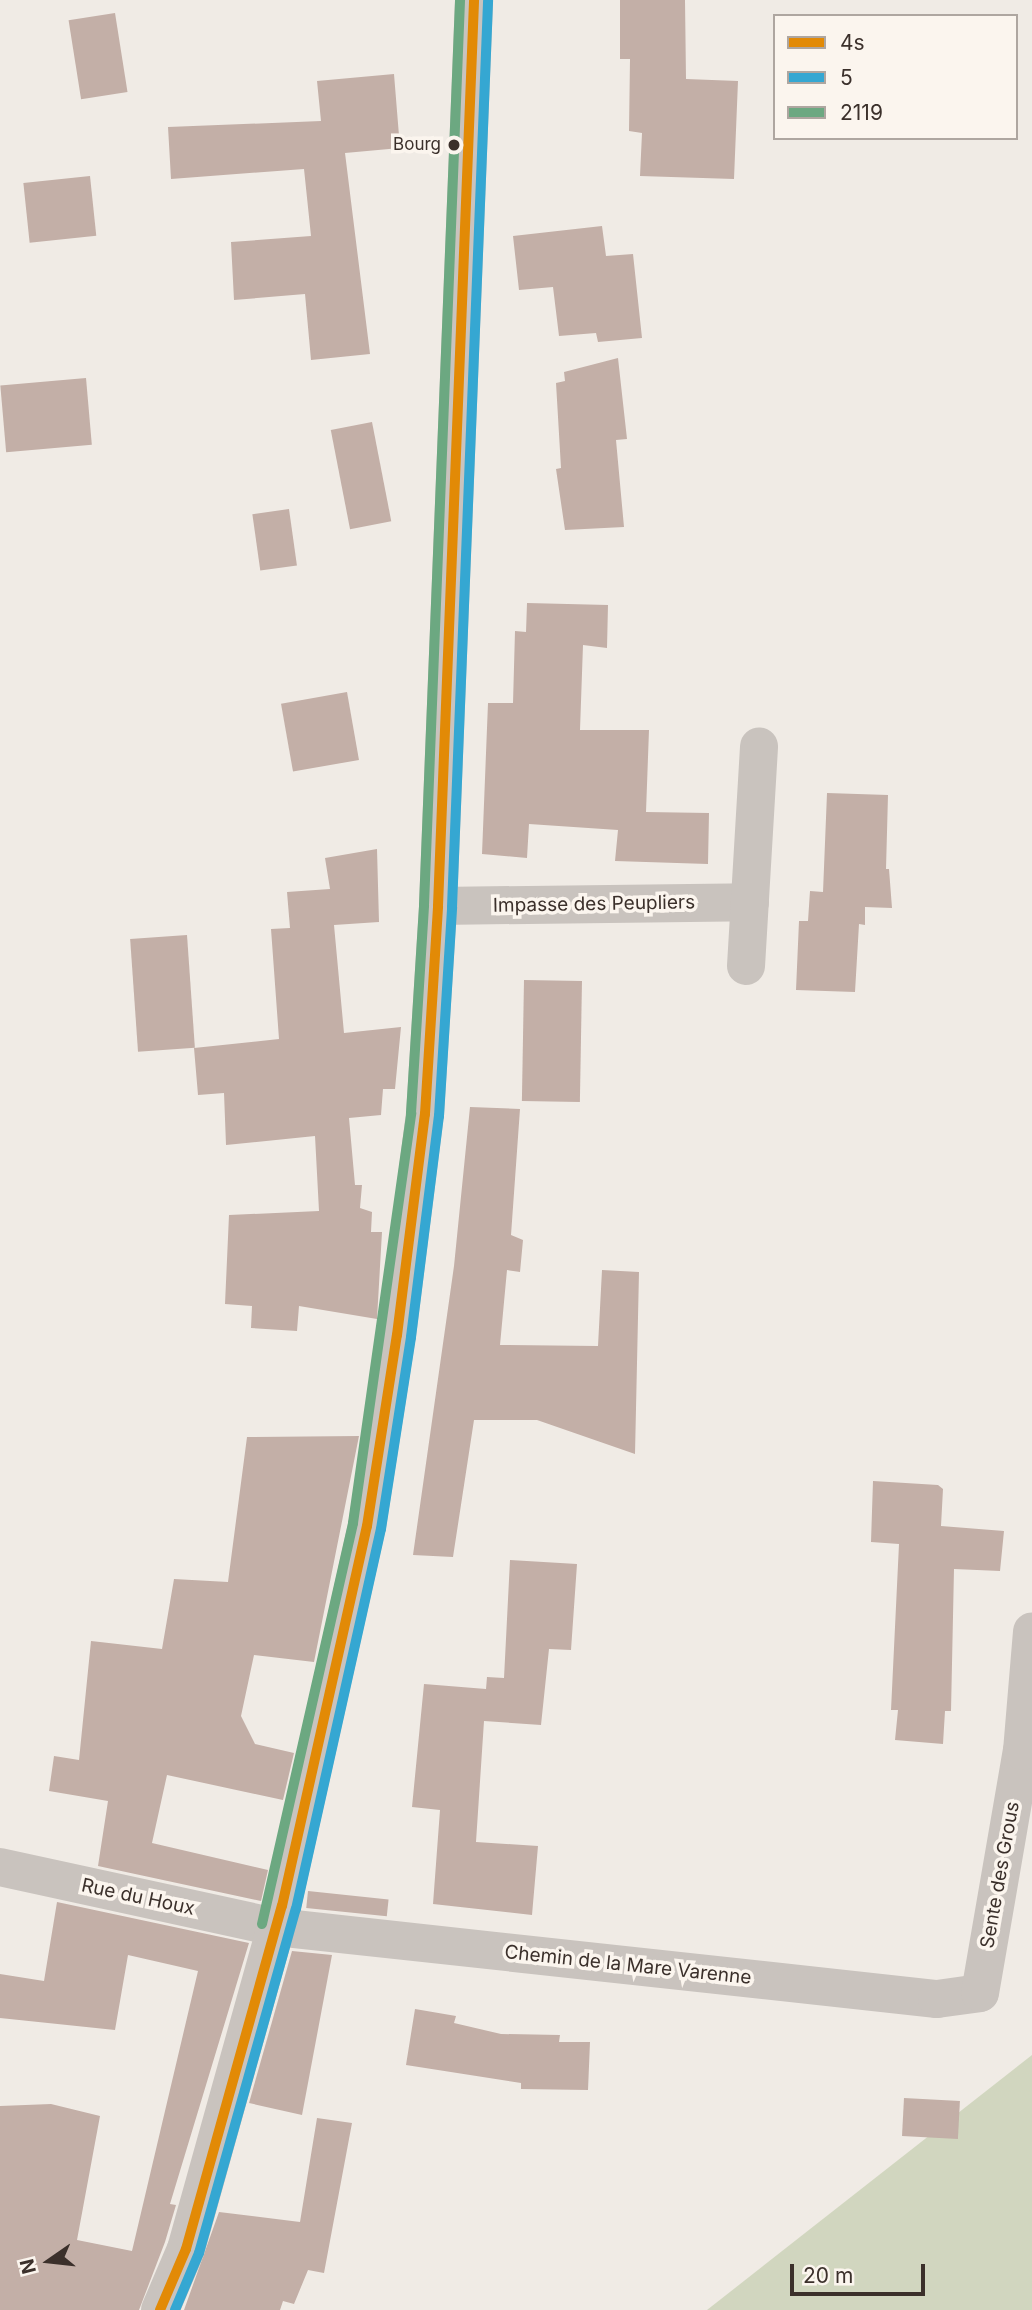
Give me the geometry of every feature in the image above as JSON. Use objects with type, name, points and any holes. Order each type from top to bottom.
[{"type":"street","points":[[160,2310],[186,2249],[276,1927],[367,1526],[425,1114],[438,906],[474,0]]},
{"type":"street","points":[[746,966],[759,746]]},
{"type":"street","name":"Impasse des Peupliers","points":[[438,906],[750,902]]},
{"type":"street","name":"Sente des Grous","points":[[980,1993],[1022,1751],[1032,1631]]},
{"type":"street","name":"Rue du Houx","points":[[0,1867],[276,1927]]},
{"type":"street","name":"Chemin de la Mare Varenne","points":[[276,1927],[937,1999],[980,1993]]},
{"type":"green space","points":[[1032,2055],[1032,2310],[707,2310]]},
{"type":"building","points":[[620,0],[685,0],[686,79],[738,81],[734,179],[640,176],[642,133],[629,131],[630,59],[620,59]]},
{"type":"building","points":[[115,13],[128,92],[81,99],[69,20]]},
{"type":"building","points":[[394,74],[400,148],[345,153],[370,354],[311,360],[305,294],[234,300],[231,242],[311,236],[304,169],[171,179],[168,127],[321,121],[317,81]]},
{"type":"building","points":[[90,176],[96,236],[30,243],[23,183]]},
{"type":"building","points":[[602,226],[606,256],[633,254],[642,338],[598,342],[596,333],[559,336],[553,287],[519,290],[513,236]]},
{"type":"building","points":[[618,358],[627,439],[616,440],[624,527],[565,530],[556,469],[561,468],[556,383],[565,381],[564,372]]},
{"type":"building","points":[[86,378],[92,445],[6,452],[0,385]]},
{"type":"building","points":[[372,422],[391,521],[350,529],[331,430]]},
{"type":"building","points":[[289,509],[297,565],[260,571],[252,514]]},
{"type":"building","points":[[527,603],[608,605],[607,648],[583,645],[580,730],[649,730],[646,812],[709,813],[708,864],[615,861],[618,830],[529,824],[527,858],[482,854],[488,703],[513,703],[515,631],[526,632]]},
{"type":"building","points":[[347,692],[359,760],[293,772],[281,704]]},
{"type":"building","points":[[827,793],[888,795],[886,869],[889,869],[892,908],[865,907],[865,925],[859,924],[855,992],[796,990],[799,921],[808,921],[810,891],[823,892]]},
{"type":"building","points":[[377,849],[379,922],[334,925],[344,1033],[401,1027],[395,1089],[383,1089],[381,1115],[349,1118],[355,1185],[362,1185],[360,1208],[372,1212],[371,1232],[382,1232],[377,1319],[299,1306],[297,1331],[251,1328],[252,1306],[225,1304],[229,1215],[319,1211],[315,1136],[226,1145],[224,1093],[198,1095],[194,1048],[279,1039],[271,929],[290,928],[287,892],[330,889],[325,858]]},
{"type":"building","points":[[187,935],[195,1048],[138,1052],[130,939]]},
{"type":"building","points":[[524,980],[582,981],[580,1102],[522,1101]]},
{"type":"building","points":[[470,1107],[520,1109],[511,1235],[523,1240],[520,1272],[507,1270],[500,1345],[598,1346],[602,1270],[639,1272],[635,1454],[537,1420],[474,1420],[453,1557],[413,1555],[454,1266]]},
{"type":"building","points":[[359,1436],[314,1662],[254,1655],[241,1716],[255,1744],[294,1753],[283,1800],[167,1775],[152,1843],[268,1870],[261,1901],[98,1866],[108,1801],[49,1791],[54,1756],[79,1760],[91,1641],[162,1649],[174,1579],[228,1582],[247,1437]]},
{"type":"building","points":[[873,1481],[938,1485],[943,1489],[941,1526],[1004,1531],[1000,1571],[954,1569],[951,1711],[945,1711],[943,1744],[895,1740],[898,1710],[891,1710],[899,1544],[871,1542]]},
{"type":"building","points":[[510,1560],[577,1564],[571,1650],[549,1649],[541,1725],[484,1721],[476,1842],[538,1846],[532,1915],[433,1904],[440,1810],[412,1807],[424,1684],[486,1689],[487,1677],[504,1678]]},
{"type":"building","points":[[308,1891],[389,1899],[387,1916],[306,1908]]},
{"type":"building","points":[[57,1902],[249,1943],[170,2204],[176,2205],[165,2242],[139,2310],[0,2310],[0,2106],[51,2104],[100,2116],[77,2240],[132,2251],[198,1971],[128,1955],[115,2030],[0,2018],[0,1974],[44,1981]]},
{"type":"building","points":[[292,1951],[332,1955],[302,2115],[249,2103]]},
{"type":"building","points":[[415,2009],[456,2016],[454,2023],[501,2034],[560,2035],[559,2042],[590,2042],[588,2090],[521,2089],[521,2083],[406,2065]]},
{"type":"building","points":[[904,2098],[960,2101],[958,2139],[902,2136]]},
{"type":"building","points":[[317,2118],[352,2123],[324,2273],[308,2270],[294,2304],[283,2301],[280,2310],[184,2310],[219,2212],[300,2222]]},
{"type":"transit line","name":"2119","points":[[262,1924],[353,1523],[411,1113],[424,905],[460,0]]},
{"type":"transit line","name":"4s","points":[[160,2310],[186,2249],[282,1906],[367,1526],[397,1335],[425,1114],[438,906],[474,0]]},
{"type":"transit line","name":"5","points":[[175,2310],[199,2253],[296,1909],[381,1529],[411,1337],[439,1116],[452,907],[488,1]]},
{"type":"place","name":"Bourg","points":[[454,145]]}]
